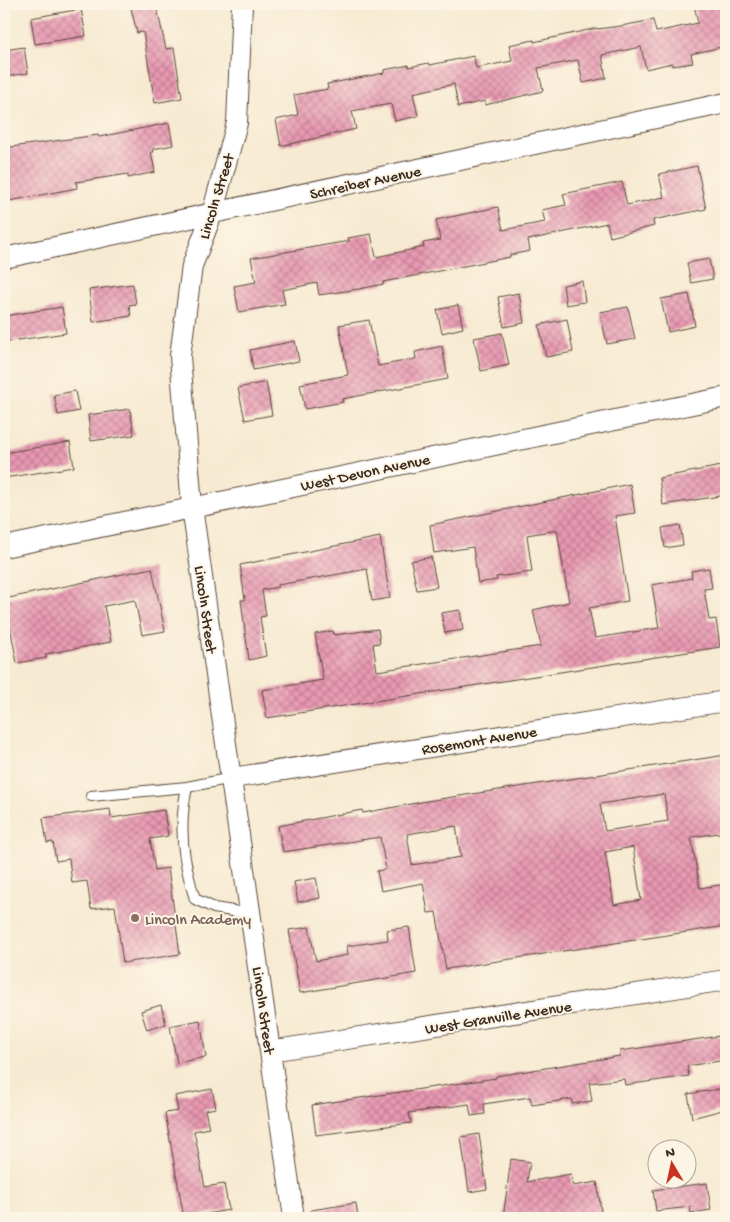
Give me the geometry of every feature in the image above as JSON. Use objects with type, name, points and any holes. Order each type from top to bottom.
[{"type":"street","name":"Lincoln Street","points":[[242,4],[237,123],[212,214],[192,266],[180,356],[192,507],[294,1218]]},
{"type":"street","name":"Schreiber Avenue","points":[[4,258],[726,103]]},
{"type":"street","name":"West Devon Avenue","points":[[4,547],[726,397]]},
{"type":"street","name":"Rosemont Avenue","points":[[232,778],[726,701]]},
{"type":"street","name":"West Granville Avenue","points":[[270,1051],[726,980]]},
{"type":"lane","points":[[91,796],[187,788],[232,778]]},
{"type":"lane","points":[[187,788],[182,812],[184,867],[195,899],[214,908],[251,914]]},
{"type":"building","points":[[130,4],[156,4],[166,49],[174,48],[182,98],[155,103],[143,32],[137,33]]},
{"type":"building","points":[[694,4],[726,4],[726,22],[722,23],[726,46],[691,54],[693,63],[672,66],[672,63],[646,69],[641,47],[602,55],[606,78],[583,83],[578,60],[538,68],[543,91],[485,105],[485,101],[458,107],[454,84],[413,93],[418,116],[395,121],[391,104],[352,111],[356,129],[281,146],[276,120],[298,115],[294,95],[328,89],[327,84],[384,73],[384,70],[409,65],[409,67],[429,63],[430,65],[474,56],[476,68],[512,61],[509,45],[534,40],[534,42],[597,28],[653,20],[656,32],[698,23]]},
{"type":"building","points":[[81,9],[86,36],[35,44],[31,18]]},
{"type":"building","points":[[24,47],[28,73],[4,77],[4,50]]},
{"type":"building","points":[[169,123],[173,145],[153,149],[154,152],[151,152],[155,172],[128,178],[128,174],[76,182],[77,188],[4,202],[4,148],[98,135],[99,137]]},
{"type":"building","points":[[697,166],[706,209],[653,220],[654,226],[610,237],[607,223],[528,240],[530,251],[510,255],[510,257],[383,282],[384,284],[359,289],[319,295],[317,283],[282,290],[285,304],[239,312],[234,286],[256,282],[251,258],[349,241],[348,238],[371,234],[376,257],[424,247],[423,243],[440,240],[436,220],[498,207],[503,230],[545,222],[542,210],[566,205],[563,194],[622,182],[627,205],[664,197],[659,174]]},
{"type":"building","points":[[709,259],[713,279],[691,283],[687,263]]},
{"type":"building","points":[[582,281],[585,302],[566,305],[563,285]]},
{"type":"building","points":[[133,284],[136,304],[129,305],[131,316],[93,322],[89,290]]},
{"type":"building","points":[[519,293],[524,323],[504,327],[498,297]]},
{"type":"building","points":[[689,294],[695,326],[668,332],[661,299]]},
{"type":"building","points":[[458,305],[463,328],[442,333],[437,310]]},
{"type":"building","points":[[62,307],[66,333],[4,342],[4,316]]},
{"type":"building","points":[[628,307],[635,339],[607,344],[600,312]]},
{"type":"building","points":[[567,319],[573,352],[546,357],[539,325]]},
{"type":"building","points":[[369,320],[378,366],[416,359],[415,352],[442,346],[448,379],[342,399],[343,402],[305,409],[300,384],[348,375],[339,325]]},
{"type":"building","points":[[502,333],[509,365],[481,371],[474,338]]},
{"type":"building","points":[[295,341],[299,361],[253,370],[250,350]]},
{"type":"building","points":[[266,382],[272,415],[245,420],[238,388]]},
{"type":"building","points":[[75,391],[79,411],[58,415],[54,395]]},
{"type":"building","points":[[130,409],[134,435],[91,441],[88,415]]},
{"type":"building","points":[[70,442],[74,467],[4,478],[4,453]]},
{"type":"building","points":[[726,465],[726,495],[663,505],[659,478]]},
{"type":"building","points":[[630,484],[635,513],[615,516],[628,601],[589,608],[595,638],[659,628],[652,585],[692,578],[691,571],[709,568],[712,588],[704,589],[709,620],[716,619],[720,647],[267,718],[262,690],[323,680],[315,634],[333,631],[334,635],[378,629],[380,643],[373,644],[377,671],[541,646],[533,610],[569,602],[557,530],[527,535],[532,572],[496,577],[497,580],[478,583],[473,547],[434,553],[430,525]]},
{"type":"building","points":[[680,525],[683,545],[665,548],[662,528]]},
{"type":"building","points":[[380,537],[390,598],[372,601],[367,569],[278,585],[278,587],[262,590],[266,616],[260,617],[266,656],[249,660],[241,600],[245,600],[240,565]]},
{"type":"building","points":[[431,557],[437,587],[417,590],[411,561]]},
{"type":"building","points":[[152,568],[165,631],[142,635],[135,600],[104,606],[111,642],[46,654],[46,658],[17,663],[10,626],[4,628],[4,599]]},
{"type":"building","points":[[460,610],[463,630],[445,633],[441,613]]},
{"type":"building","points":[[726,755],[726,832],[691,837],[700,888],[726,884],[726,926],[446,969],[436,912],[428,913],[423,883],[381,891],[377,871],[386,869],[380,837],[283,852],[278,826],[362,810],[363,813],[427,801]],"holes":[[[664,794],[668,821],[605,831],[600,804]],[[456,826],[461,857],[412,865],[407,834]],[[633,847],[641,900],[614,905],[605,852]]]},
{"type":"building","points":[[110,809],[111,818],[164,810],[168,836],[150,839],[155,870],[168,868],[180,954],[123,963],[115,906],[91,909],[87,881],[72,883],[69,859],[56,861],[53,842],[47,843],[43,818]]},
{"type":"building","points":[[316,878],[320,898],[298,902],[294,882]]},
{"type":"building","points":[[309,927],[316,961],[348,955],[347,946],[388,940],[387,930],[409,927],[416,973],[300,993],[289,930]]},
{"type":"building","points":[[161,1005],[166,1024],[147,1030],[141,1011]]},
{"type":"building","points":[[200,1020],[206,1057],[177,1063],[170,1026]]},
{"type":"building","points":[[726,1035],[726,1060],[687,1066],[689,1076],[625,1085],[624,1079],[589,1083],[592,1101],[572,1104],[572,1099],[532,1105],[530,1097],[484,1104],[485,1114],[471,1116],[469,1104],[409,1113],[411,1123],[316,1135],[312,1105],[496,1078],[496,1076],[620,1056],[620,1051]]},
{"type":"building","points":[[726,1088],[726,1109],[692,1118],[688,1094]]},
{"type":"building","points":[[212,1089],[216,1108],[205,1110],[209,1128],[194,1131],[205,1187],[224,1184],[229,1210],[184,1218],[165,1113],[178,1111],[175,1096]]},
{"type":"building","points":[[479,1134],[487,1189],[469,1192],[461,1137]]},
{"type":"building","points":[[511,1159],[530,1162],[527,1182],[571,1174],[573,1186],[597,1182],[602,1218],[503,1218]]},
{"type":"building","points":[[707,1183],[711,1210],[691,1213],[690,1207],[656,1211],[653,1190],[698,1190],[698,1184]]},
{"type":"building","points":[[356,1203],[358,1218],[312,1218],[311,1210]]},
{"type":"place","name":"Lincoln Academy","points":[[135,918]]}]
